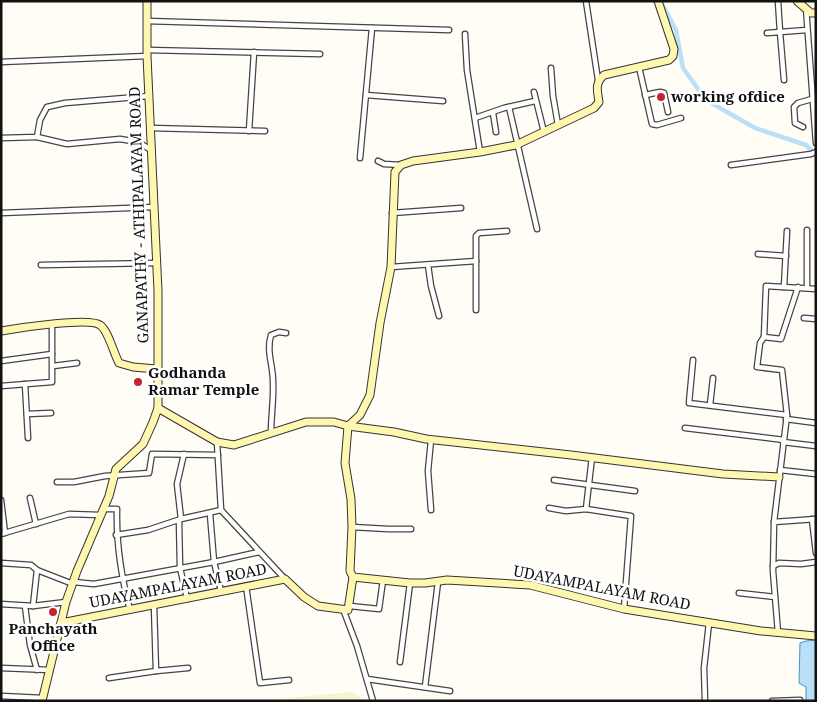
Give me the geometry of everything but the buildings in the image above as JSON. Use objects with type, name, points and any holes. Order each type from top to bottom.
[{"type":"street","name":"GANAPATHY - ATHIPALAYAM ROAD","points":[[42,699],[66,602],[109,496],[114,476],[119,466],[142,444],[158,408],[157,263],[147,53],[147,1]]},
{"type":"street","points":[[378,161],[384,164],[401,165],[413,161],[516,145],[594,108],[598,102],[596,87],[598,80],[586,1]]},
{"type":"street","points":[[598,80],[604,75],[669,60],[673,56],[674,50],[658,1]]},
{"type":"street","points":[[778,1],[784,80]]},
{"type":"street","points":[[797,1],[811,13],[816,13]]},
{"type":"street","points":[[806,8],[816,143]]},
{"type":"street","points":[[147,21],[449,30]]},
{"type":"street","points":[[360,158],[372,28]]},
{"type":"street","points":[[767,33],[807,30]]},
{"type":"street","points":[[465,34],[467,70],[480,152]]},
{"type":"street","points":[[249,131],[254,52]]},
{"type":"street","points":[[1,62],[147,53],[254,52],[320,54]]},
{"type":"street","points":[[810,65],[816,65]]},
{"type":"street","points":[[639,67],[652,124],[657,125],[680,118]]},
{"type":"street","points":[[551,68],[558,125]]},
{"type":"street","points":[[534,92],[544,132]]},
{"type":"street","points":[[645,94],[664,93],[668,112]]},
{"type":"street","points":[[366,95],[442,101]]},
{"type":"street","points":[[37,137],[40,120],[47,107],[66,103],[149,96]]},
{"type":"street","points":[[803,127],[795,122],[794,106],[813,96]]},
{"type":"street","points":[[475,118],[535,101]]},
{"type":"street","points":[[509,107],[516,145],[537,229]]},
{"type":"street","points":[[492,113],[496,132]]},
{"type":"street","points":[[150,128],[265,131]]},
{"type":"street","points":[[1,138],[37,137],[67,144],[120,139],[138,142],[151,150]]},
{"type":"street","points":[[731,165],[813,153]]},
{"type":"street","points":[[373,701],[346,608],[353,578],[350,571],[351,500],[345,463],[348,426],[360,415],[370,395],[380,323],[391,268],[395,172],[401,165]]},
{"type":"street","points":[[1,213],[154,207]]},
{"type":"street","points":[[392,213],[461,208]]},
{"type":"street","points":[[476,310],[477,234],[507,230]]},
{"type":"street","points":[[807,230],[807,288]]},
{"type":"street","points":[[784,287],[787,231]]},
{"type":"street","points":[[758,254],[786,256]]},
{"type":"street","points":[[391,268],[476,262]]},
{"type":"street","points":[[41,265],[157,263]]},
{"type":"street","points":[[428,265],[439,316]]},
{"type":"street","points":[[778,633],[773,566],[774,522],[786,417],[782,370],[757,367],[760,343],[764,337],[766,286],[816,288]]},
{"type":"street","points":[[764,337],[781,339],[798,288]]},
{"type":"street","points":[[804,318],[816,319]]},
{"type":"street","points":[[1,331],[52,324],[89,322],[99,324],[104,329],[119,363],[134,367],[157,369]]},
{"type":"street","points":[[1,386],[52,382],[52,324]]},
{"type":"street","points":[[271,433],[273,381],[268,349],[269,341],[271,335],[280,332],[286,333]]},
{"type":"street","points":[[1,360],[52,354]]},
{"type":"street","points":[[693,360],[689,403],[816,423]]},
{"type":"street","points":[[53,366],[77,363]]},
{"type":"street","points":[[710,406],[713,378]]},
{"type":"street","points":[[25,384],[28,438]]},
{"type":"street","points":[[158,408],[217,442],[234,445],[306,422],[334,422],[430,440],[592,457],[723,474],[816,474]]},
{"type":"street","points":[[26,414],[51,413]]},
{"type":"street","points":[[685,428],[816,446]]},
{"type":"street","points":[[430,440],[428,471],[431,510]]},
{"type":"street","points":[[217,442],[221,510],[286,579]]},
{"type":"street","points":[[58,482],[74,482],[149,473],[152,454],[218,456]]},
{"type":"street","points":[[184,454],[177,484],[180,519],[180,568],[187,598]]},
{"type":"street","points":[[586,509],[592,457]]},
{"type":"street","points":[[554,480],[635,491]]},
{"type":"street","points":[[30,498],[36,524]]},
{"type":"street","points":[[1,500],[3,533],[69,514],[117,509],[116,534],[122,579],[130,610]]},
{"type":"street","points":[[549,508],[566,511],[586,509],[631,516],[624,609]]},
{"type":"street","points":[[116,534],[148,530],[180,519],[210,514],[221,510]]},
{"type":"street","points":[[210,514],[214,562],[220,591]]},
{"type":"street","points":[[774,522],[814,519],[816,553]]},
{"type":"street","points":[[352,527],[388,530],[411,529]]},
{"type":"street","points":[[1,563],[31,565],[37,570],[73,583],[94,584],[259,552]]},
{"type":"street","points":[[773,566],[780,563],[801,564],[816,562]]},
{"type":"street","points":[[33,606],[37,570]]},
{"type":"street","name":"UDAYAMPALAYAM ROAD","points":[[353,578],[410,583],[447,580],[530,585],[624,609],[778,633],[816,636]]},
{"type":"street","name":"UDAYAMPALAYAM ROAD","points":[[61,623],[286,579],[304,597],[318,606],[346,608]]},
{"type":"street","points":[[346,608],[379,609],[383,580]]},
{"type":"street","points":[[425,687],[433,635],[438,582]]},
{"type":"street","points":[[400,662],[410,583]]},
{"type":"street","points":[[246,586],[260,683],[289,680]]},
{"type":"street","points":[[739,593],[775,597]]},
{"type":"street","points":[[1,604],[33,606],[66,602]]},
{"type":"street","points":[[25,606],[30,645],[37,670]]},
{"type":"street","points":[[154,606],[156,671]]},
{"type":"street","points":[[705,701],[704,668],[709,623]]},
{"type":"street","points":[[1,668],[50,670]]},
{"type":"street","points":[[109,678],[188,668]]},
{"type":"street","points":[[367,679],[450,691]]},
{"type":"street","points":[[1,696],[42,699]]},
{"type":"street","points":[[772,701],[800,700]]},
{"type":"shaded area","points":[[352,692],[365,701],[258,701]]},
{"type":"water","points":[[816,640],[816,701],[806,701],[806,687],[799,683],[800,643]]},
{"type":"waterway","points":[[662,4],[676,30],[683,68],[706,100],[755,128],[806,145],[816,155]]},
{"type":"place","name":"working ofdice","points":[[661,97]]},
{"type":"place","name":"Godhanda Ramar Temple","points":[[138,382]]},
{"type":"place","name":"Panchayath Office","points":[[53,612]]}]
